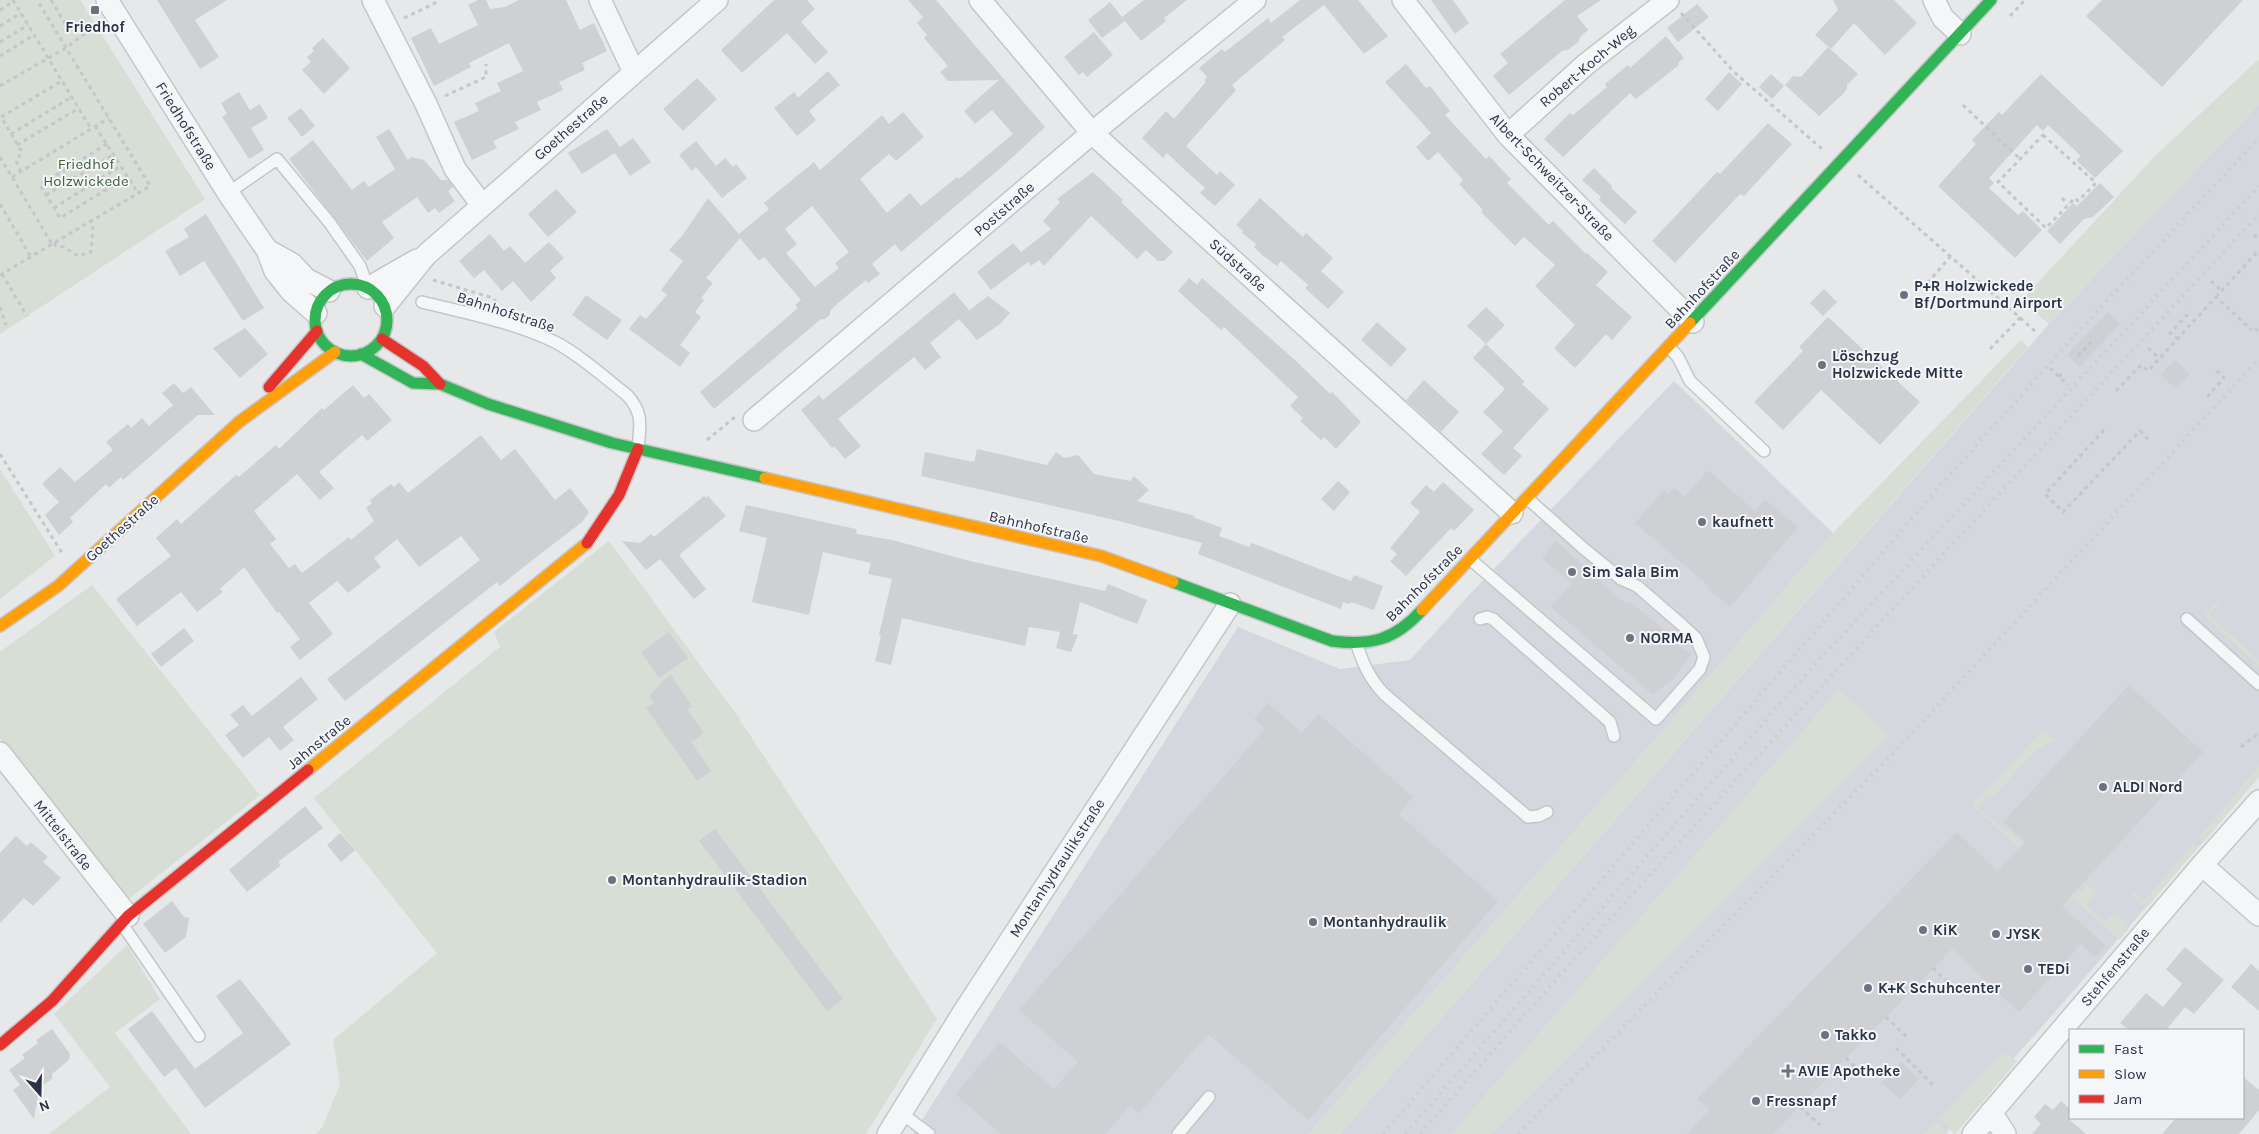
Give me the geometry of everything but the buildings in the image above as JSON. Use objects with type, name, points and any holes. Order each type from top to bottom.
[{"type":"main road","name":"Bahnhofstraße","points":[[361,354],[413,382],[440,384],[488,404],[552,424],[638,449],[1101,556],[1332,641],[1358,645],[1380,640],[1400,631],[1693,322],[1991,0]]},
{"type":"main road","points":[[316,322],[326,346],[345,356],[361,354],[375,347],[382,339],[387,322],[385,306],[379,296],[368,288],[355,284],[341,285],[329,291]]},
{"type":"main road","name":"Goethestraße","points":[[239,422],[316,322],[321,301],[329,291]]},
{"type":"main road","name":"Bahnhofstraße","points":[[382,339],[423,366],[440,384]]},
{"type":"main road","name":"Goethestraße","points":[[0,626],[58,586],[239,422],[335,352]]},
{"type":"main road","name":"Jahnstraße","points":[[0,1045],[48,1004],[79,973],[125,920],[585,546],[619,496],[638,449]]},
{"type":"street","points":[[373,0],[426,104],[455,169],[482,205]]},
{"type":"street","name":"Goethestraße","points":[[385,306],[426,255],[717,0]]},
{"type":"street","name":"Südstraße","points":[[980,0],[1092,133],[1512,513]]},
{"type":"street","name":"Poststraße","points":[[754,420],[1092,133],[1255,0]]},
{"type":"street","name":"Albert-Schweitzer-Straße","points":[[1403,0],[1508,135],[1693,322]]},
{"type":"street","name":"Robert-Koch-Weg","points":[[1508,135],[1585,65],[1668,0]]},
{"type":"street","points":[[1934,0],[1943,18],[1960,34]]},
{"type":"street","points":[[602,1],[634,72]]},
{"type":"street","name":"Friedhofstraße","points":[[111,6],[228,193],[267,250],[275,271],[316,322]]},
{"type":"street","name":"Friedhofstraße","points":[[267,250],[292,264],[306,279],[329,291]]},
{"type":"street","name":"Goethestraße","points":[[368,288],[426,255]]},
{"type":"street","name":"Montanhydraulikstraße","points":[[888,1134],[963,1013],[1230,604]]},
{"type":"street","name":"Mittelstraße","points":[[0,753],[125,920]]},
{"type":"street","name":"Stehfenstraße","points":[[1973,1134],[2202,865],[2259,801]]},
{"type":"street","points":[[2202,865],[2259,915]]},
{"type":"street","points":[[1991,1112],[2004,1134]]},
{"type":"lane","points":[[228,193],[278,159],[329,222],[360,266],[368,288]]},
{"type":"lane","name":"Bahnhofstraße","points":[[422,302],[494,321],[556,343],[627,395],[636,405],[640,414],[638,449]]},
{"type":"lane","points":[[1668,347],[1678,357],[1690,381],[1764,452]]},
{"type":"lane","points":[[1470,559],[1656,719],[1700,669],[1704,658],[1699,644],[1682,625],[1642,591],[1621,579],[1527,498]]},
{"type":"lane","points":[[1480,619],[1487,617],[1499,624],[1610,722],[1614,736]]},
{"type":"lane","points":[[2187,619],[2259,684]]},
{"type":"lane","points":[[1358,645],[1362,663],[1372,681],[1384,694],[1528,817],[1539,816],[1547,812]]},
{"type":"lane","points":[[125,920],[199,1036]]},
{"type":"lane","points":[[1178,1134],[1209,1097]]},
{"type":"lane","points":[[901,1113],[929,1134]]},
{"type":"path","points":[[27,316],[1,274],[150,186],[37,0]]},
{"type":"path","points":[[52,0],[67,27],[82,35]]},
{"type":"path","points":[[387,25],[434,3],[433,0]]},
{"type":"path","points":[[1668,0],[1734,70],[1825,152]]},
{"type":"path","points":[[2005,21],[2025,0]]},
{"type":"path","points":[[0,10],[14,1],[91,129]]},
{"type":"path","points":[[0,86],[66,48],[111,6]]},
{"type":"path","points":[[0,26],[21,13]]},
{"type":"path","points":[[0,42],[28,25]]},
{"type":"path","points":[[0,56],[34,35]]},
{"type":"path","points":[[426,104],[486,77],[486,64]]},
{"type":"path","points":[[20,172],[16,161],[22,152],[1,117],[62,81]]},
{"type":"path","points":[[11,134],[72,97]]},
{"type":"path","points":[[1963,106],[2020,159]]},
{"type":"path","points":[[17,145],[79,108]]},
{"type":"path","points":[[12,177],[109,118]]},
{"type":"path","points":[[95,126],[138,193]]},
{"type":"path","points":[[2043,135],[2096,182],[2078,201],[2075,198],[2068,204],[2046,228],[1998,182],[2043,135]]},
{"type":"path","points":[[107,144],[40,185],[46,195],[60,218],[127,177]]},
{"type":"path","points":[[46,195],[113,154]]},
{"type":"path","points":[[0,157],[56,246],[64,247],[78,256],[91,252],[93,228],[90,221]]},
{"type":"path","points":[[54,208],[121,166]]},
{"type":"path","points":[[1854,184],[1866,170]]},
{"type":"path","points":[[1860,176],[2035,331]]},
{"type":"path","points":[[2062,198],[2068,204]]},
{"type":"path","points":[[0,204],[31,256]]},
{"type":"path","points":[[2254,235],[2259,239]]},
{"type":"path","points":[[2116,391],[2141,365],[2148,371],[2259,250]]},
{"type":"path","points":[[1922,289],[1950,257]]},
{"type":"path","points":[[426,278],[493,298],[499,307],[494,321]]},
{"type":"path","points":[[2211,281],[2222,291]]},
{"type":"path","points":[[2216,297],[2259,332]]},
{"type":"path","points":[[0,307],[6,325]]},
{"type":"path","points":[[2178,339],[2170,333],[2189,311]]},
{"type":"path","points":[[1990,349],[2020,317]]},
{"type":"path","points":[[2078,356],[2095,338]]},
{"type":"path","points":[[2148,348],[2160,359]]},
{"type":"path","points":[[2050,368],[2068,385]]},
{"type":"path","points":[[2207,397],[2224,378],[2216,370]]},
{"type":"path","points":[[2059,377],[2064,371]]},
{"type":"path","points":[[706,441],[744,408],[754,420]]},
{"type":"path","points":[[2104,430],[2044,494],[2063,512],[2140,431],[2149,440]]},
{"type":"path","points":[[0,454],[66,559]]},
{"type":"path","points":[[2241,747],[2259,733]]},
{"type":"path","points":[[1933,968],[1954,989]]},
{"type":"path","points":[[1886,1017],[1907,1037]]},
{"type":"path","points":[[1896,1048],[1933,1085]]},
{"type":"path","points":[[1846,1058],[1866,1078]]},
{"type":"path","points":[[1800,1107],[1820,1125]]},
{"type":"shaded area","points":[[2259,104],[2259,777],[2041,1028],[1945,1134],[1340,1134],[2049,324]]},
{"type":"shaded area","points":[[1674,381],[1833,533],[1650,745],[1308,1134],[913,1134],[1238,627],[1340,669],[1410,660],[1471,593]]},
{"type":"green space","name":"Friedhof Holzwickede","points":[[0,0],[80,0],[205,199],[0,334]]},
{"type":"green space","points":[[2259,59],[2259,104],[2049,324],[2021,301],[2155,156]]},
{"type":"green space","points":[[2021,340],[2028,347],[1340,1134],[1308,1134],[1650,745],[1833,533]]},
{"type":"green space","points":[[0,469],[55,556],[0,599]]},
{"type":"green space","name":"Montanhydraulik-Stadion","points":[[609,541],[736,714],[937,1019],[866,1134],[315,1134],[322,1128],[340,1084],[333,1040],[437,953],[314,798],[500,647],[494,632]]},
{"type":"green space","points":[[92,585],[260,795],[126,901],[0,738],[0,652]]},
{"type":"green space","points":[[2217,602],[2219,604],[2209,614],[2259,661],[2259,666],[2206,617],[2206,613]]},
{"type":"green space","points":[[1839,689],[1889,736],[1492,1134],[1451,1134]]},
{"type":"green space","points":[[2043,730],[2055,740],[2038,749],[1991,798],[1988,796],[1978,807],[2005,831],[2008,829],[2077,895],[2088,884],[2097,893],[2086,905],[2105,922],[2115,912],[2126,922],[2129,928],[2119,940],[1972,805]]},
{"type":"green space","points":[[2259,766],[2259,776],[2203,843],[2197,839]]},
{"type":"green space","points":[[2193,843],[2198,847],[2149,905],[2142,904],[2131,894],[2133,890],[2145,900]]},
{"type":"green space","points":[[127,945],[160,999],[115,1033],[191,1134],[49,1134],[110,1087],[54,1014]]},
{"type":"green space","points":[[2005,1051],[2017,1061],[1955,1134],[1939,1118]]},
{"type":"green space","points":[[1936,1121],[1948,1134],[1923,1134]]},
{"type":"railway","points":[[1383,1134],[1940,486],[2088,321],[2259,138]]},
{"type":"railway","points":[[1405,1134],[1798,683],[2259,186]]},
{"type":"railway","points":[[1420,1134],[1731,786],[2259,214]]},
{"type":"railway","points":[[1518,1134],[1887,760],[2259,359]]},
{"type":"traffic: fast","points":[[1690,323],[1991,0]]},
{"type":"traffic: fast","points":[[351,284],[371,290],[381,300],[387,320],[381,340],[371,350],[351,356],[331,350],[321,340],[315,320],[321,300],[331,290],[351,284]]},
{"type":"traffic: fast","points":[[361,354],[413,383],[440,384],[488,404],[612,443],[765,478]]},
{"type":"traffic: fast","points":[[1173,582],[1332,641],[1359,642],[1382,639],[1402,628],[1422,610]]},
{"type":"traffic: slow","points":[[1422,610],[1690,323]]},
{"type":"traffic: slow","points":[[0,626],[58,586],[239,422],[335,352]]},
{"type":"traffic: slow","points":[[765,478],[1101,556],[1173,582]]},
{"type":"traffic: slow","points":[[308,770],[587,543]]},
{"type":"traffic: jam","points":[[269,387],[317,331]]},
{"type":"traffic: jam","points":[[382,339],[423,366],[440,384]]},
{"type":"traffic: jam","points":[[587,543],[619,495],[638,449]]},
{"type":"traffic: jam","points":[[0,1045],[52,1001],[128,916],[308,770]]},
{"type":"place","name":"Friedhof","points":[[95,10]]},
{"type":"place","name":"P+R Holzwickede Bf/Dortmund Airport","points":[[1904,295]]},
{"type":"place","name":"Löschzug Holzwickede Mitte","points":[[1822,365]]},
{"type":"place","name":"kaufnett","points":[[1702,522]]},
{"type":"place","name":"Sim Sala Bim","points":[[1572,572]]},
{"type":"place","name":"NORMA","points":[[1630,638]]},
{"type":"place","name":"ALDI Nord","points":[[2103,787]]},
{"type":"place","name":"Montanhydraulik-Stadion","points":[[612,880]]},
{"type":"place","name":"Montanhydraulik","points":[[1313,922]]},
{"type":"place","name":"KiK","points":[[1923,930]]},
{"type":"place","name":"JYSK","points":[[1996,934]]},
{"type":"place","name":"TEDi","points":[[2028,969]]},
{"type":"place","name":"K+K Schuhcenter","points":[[1868,988]]},
{"type":"place","name":"Takko","points":[[1825,1035]]},
{"type":"place","name":"AVIE Apotheke","points":[[1788,1071]]},
{"type":"place","name":"Fressnapf","points":[[1756,1101]]}]
